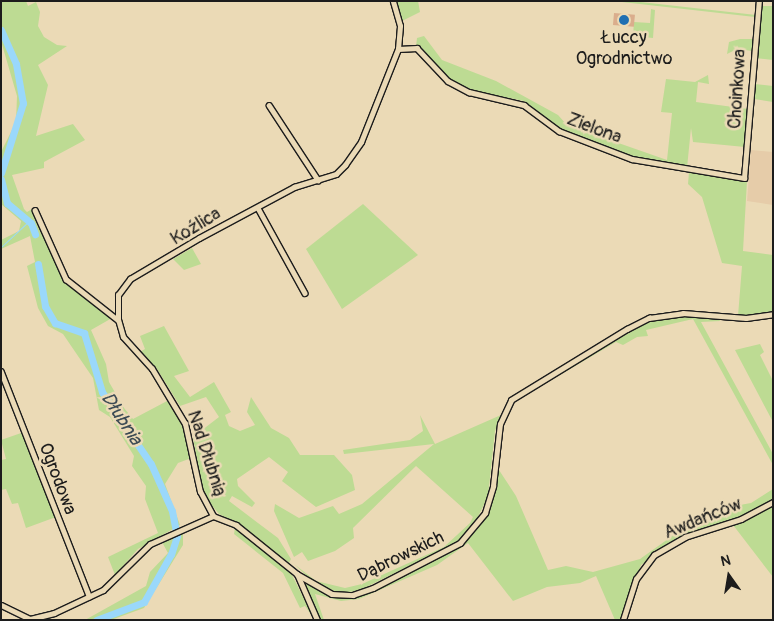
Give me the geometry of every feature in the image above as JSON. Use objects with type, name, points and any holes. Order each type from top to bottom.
[{"type":"street","name":"Koźlica","points":[[118,320],[118,295],[130,279],[294,187],[336,174],[355,154],[398,49],[400,26],[393,1]]},
{"type":"street","name":"Choinkowa","points":[[744,178],[758,1]]},
{"type":"street","name":"Zielona","points":[[398,49],[417,48],[448,81],[470,92],[524,104],[560,131],[632,159],[744,178]]},
{"type":"street","points":[[269,105],[318,180]]},
{"type":"street","points":[[258,208],[305,293]]},
{"type":"street","name":"Nad Dłubnią","points":[[35,210],[66,279],[118,320],[130,348],[152,368],[185,424],[200,492],[213,516]]},
{"type":"street","name":"Dąbrowskich","points":[[213,516],[236,525],[297,574],[332,594],[353,595],[382,584],[460,543],[485,513],[493,486],[500,424],[511,400],[627,329],[649,318],[684,313],[746,318],[773,314]]},
{"type":"street","name":"Ogrodowa","points":[[1,371],[89,596]]},
{"type":"street","name":"Awdańców","points":[[623,620],[636,579],[654,555],[685,537],[741,519],[773,502]]},
{"type":"street","points":[[1,605],[21,618],[36,619],[89,596],[112,582],[141,550],[182,528],[213,516]]},
{"type":"street","points":[[297,574],[317,620]]},
{"type":"shaded area","points":[[751,150],[773,152],[773,205],[747,201]]},
{"type":"green space","points":[[2,1],[26,1],[28,6],[36,2],[40,12],[38,26],[44,37],[57,45],[67,46],[38,65],[48,85],[36,136],[73,124],[85,140],[44,162],[44,168],[12,175],[24,209],[27,212],[32,209],[65,280],[112,318],[91,330],[106,364],[109,382],[124,408],[133,419],[169,400],[182,422],[194,457],[178,463],[165,484],[180,525],[138,549],[115,575],[108,557],[158,533],[145,499],[146,486],[132,466],[134,456],[110,417],[99,410],[93,378],[63,334],[48,326],[38,308],[27,266],[35,262],[30,236],[1,249],[1,240],[19,231],[21,221],[1,204],[1,152],[16,122],[17,96],[1,41]]},
{"type":"green space","points":[[395,1],[418,1],[420,12],[402,21]]},
{"type":"green space","points":[[613,1],[632,1],[756,15],[755,17]]},
{"type":"green space","points":[[759,6],[773,6],[773,60],[755,58]]},
{"type":"green space","points":[[651,9],[655,10],[653,38],[633,36],[634,22],[650,23]]},
{"type":"green space","points":[[424,36],[442,60],[496,81],[558,115],[567,125],[667,160],[672,113],[661,112],[666,79],[695,82],[708,75],[709,84],[698,82],[696,102],[748,109],[745,147],[693,142],[691,128],[687,168],[643,161],[559,130],[524,101],[473,91],[450,81],[416,47],[417,38]]},
{"type":"green space","points":[[740,39],[754,39],[752,51],[737,49],[727,54],[729,42]]},
{"type":"green space","points":[[755,84],[773,86],[773,102],[754,99]]},
{"type":"green space","points":[[689,172],[747,181],[743,251],[773,255],[773,312],[738,316],[742,266],[722,263],[702,197],[688,184]]},
{"type":"green space","points":[[363,204],[418,255],[342,309],[306,249]]},
{"type":"green space","points":[[192,248],[201,264],[184,270],[173,259]]},
{"type":"green space","points":[[696,315],[719,318],[720,321],[701,322],[773,454],[773,465],[693,319],[646,330],[648,336],[637,337],[623,345],[616,342],[512,403],[652,319]]},
{"type":"green space","points":[[164,326],[189,371],[174,376],[190,397],[214,382],[231,412],[225,415],[229,426],[240,431],[255,425],[247,412],[251,397],[271,428],[289,438],[300,455],[334,455],[352,475],[355,490],[316,507],[282,481],[288,472],[269,457],[237,479],[238,486],[255,503],[252,507],[232,496],[229,501],[278,538],[291,559],[289,563],[235,522],[219,514],[209,502],[201,487],[193,437],[219,417],[206,397],[180,406],[157,369],[138,353],[145,349],[140,336]]},
{"type":"green space","points":[[760,344],[764,352],[760,355],[773,381],[773,422],[735,350]]},
{"type":"green space","points":[[420,415],[435,444],[501,415],[495,431],[488,496],[477,519],[458,542],[358,591],[338,593],[309,578],[294,564],[316,581],[345,588],[362,584],[444,547],[470,523],[473,517],[416,466],[353,528],[354,538],[335,551],[308,561],[302,552],[294,557],[274,511],[275,504],[299,518],[333,506],[339,514],[362,504],[434,444],[344,454],[343,450],[410,440],[423,431]]},
{"type":"green space","points":[[24,432],[56,517],[26,528],[18,503],[12,504],[6,489],[1,490],[1,460],[6,459],[1,440]]},
{"type":"green space","points":[[497,467],[516,496],[548,570],[566,566],[593,572],[640,559],[675,534],[676,526],[683,531],[723,508],[751,503],[773,489],[773,577],[730,521],[726,522],[664,547],[641,565],[622,620],[615,620],[596,576],[580,583],[547,587],[513,601],[468,543],[437,565],[359,599],[341,601],[315,594],[324,620],[319,620],[302,580],[332,596],[353,597],[442,557],[466,540],[488,512]]},
{"type":"green space","points":[[235,528],[290,571],[314,619],[305,606],[300,608],[283,573],[234,534]]},
{"type":"green space","points":[[183,532],[183,545],[144,608],[111,620],[85,620],[146,586],[150,572],[168,553],[162,542]]},
{"type":"building","name":"Łuccy Ogrodnictwo","points":[[614,13],[635,15],[634,27],[613,25]]},
{"type":"waterway","name":"Dłubnia","points":[[1,30],[16,64],[23,103],[1,173]]},
{"type":"waterway","name":"Dłubnia","points":[[1,179],[7,203],[31,223],[35,234]]},
{"type":"waterway","points":[[1,247],[29,221]]},
{"type":"waterway","name":"Dłubnia","points":[[38,264],[45,306],[55,323],[84,333],[102,392],[151,464],[172,511],[177,536],[171,554],[144,602],[96,620]]},
{"type":"place","name":"Łuccy Ogrodnictwo","points":[[624,20]]}]
